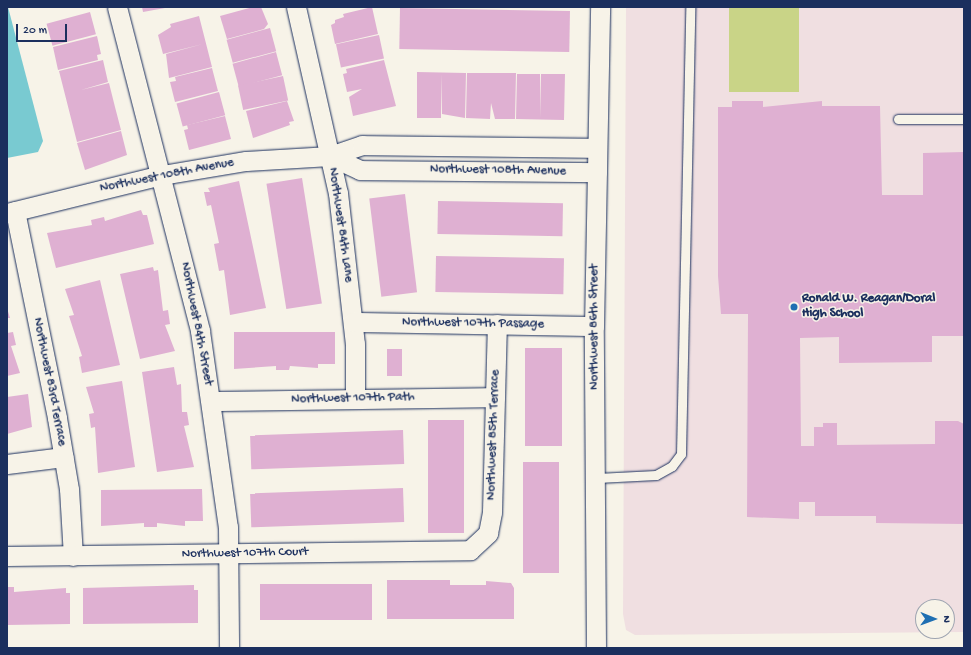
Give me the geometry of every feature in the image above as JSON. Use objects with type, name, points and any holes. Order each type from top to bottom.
[{"type":"street","name":"Northwest 84th Street","points":[[117,7],[162,175],[200,330],[211,401],[228,555],[229,648]]},
{"type":"street","name":"Northwest 84th Lane","points":[[296,7],[338,193],[353,322],[355,399]]},
{"type":"street","name":"Northwest 86th Street","points":[[596,648],[597,478],[594,326],[600,7]]},
{"type":"street","name":"Northwest 108th Avenue","points":[[11,212],[162,175],[246,161],[330,156],[362,145],[597,148]]},
{"type":"street","name":"Northwest 108th Avenue","points":[[330,156],[360,170],[597,172]]},
{"type":"street","name":"Northwest 83rd Terrace","points":[[11,212],[64,457],[73,556]]},
{"type":"street","name":"Northwest 107th Passage","points":[[353,322],[594,326]]},
{"type":"street","name":"Northwest 85th Terrace","points":[[481,542],[488,533],[492,512],[497,324]]},
{"type":"street","name":"Northwest 107th Path","points":[[211,401],[495,397]]},
{"type":"street","points":[[7,464],[64,457]]},
{"type":"street","name":"Northwest 107th Court","points":[[7,556],[455,552],[470,550],[481,542]]},
{"type":"lane","points":[[597,478],[656,475],[672,466],[681,454],[690,7]]},
{"type":"lane","points":[[898,118],[964,119]]},
{"type":"shaded area","name":"Ronald W. Reagan/Doral High School","points":[[626,7],[964,7],[964,632],[955,632],[955,599],[915,599],[915,632],[635,635],[626,630],[623,614]]},
{"type":"green space","points":[[729,7],[799,7],[799,92],[729,92]]},
{"type":"water","points":[[8,7],[43,141],[38,152],[7,158]]},
{"type":"building","points":[[142,7],[165,7],[165,8],[143,12]]},
{"type":"building","points":[[253,7],[261,7],[268,24],[264,29],[227,39],[220,16]]},
{"type":"building","points":[[372,7],[378,34],[335,44],[331,25],[335,23],[335,20],[344,17],[343,14]]},
{"type":"building","points":[[400,8],[570,11],[569,52],[399,49]]},
{"type":"building","points":[[90,12],[96,34],[52,46],[47,24]]},
{"type":"building","points":[[199,16],[212,67],[169,78],[166,54],[203,44],[163,54],[158,35],[171,27],[170,24]]},
{"type":"building","points":[[270,28],[276,51],[233,63],[227,40]]},
{"type":"building","points":[[379,35],[384,58],[341,68],[336,44]]},
{"type":"building","points":[[97,36],[101,54],[97,55],[98,60],[58,70],[53,47]]},
{"type":"building","points":[[276,52],[282,75],[239,87],[233,64]]},
{"type":"building","points":[[103,60],[108,82],[81,90],[109,83],[121,130],[77,142],[59,71]]},
{"type":"building","points":[[384,60],[396,106],[353,116],[349,97],[362,89],[347,92],[343,74],[347,73],[346,69]]},
{"type":"building","points":[[212,68],[218,91],[175,102],[170,82],[176,81],[175,77]]},
{"type":"building","points":[[417,72],[466,73],[465,118],[442,114],[441,74],[441,118],[417,118]]},
{"type":"building","points":[[467,73],[516,73],[515,119],[495,119],[491,103],[490,119],[466,118]]},
{"type":"building","points":[[517,74],[540,74],[540,118],[541,74],[565,74],[564,120],[516,119]]},
{"type":"building","points":[[283,76],[288,100],[243,110],[238,86]]},
{"type":"building","points":[[219,92],[225,115],[183,127],[176,103]]},
{"type":"building","points":[[287,101],[294,121],[289,122],[290,125],[253,138],[246,111]]},
{"type":"building","points":[[732,101],[763,101],[763,107],[822,101],[822,106],[880,106],[882,195],[923,195],[923,153],[964,152],[964,336],[932,336],[932,362],[839,363],[839,337],[800,338],[801,446],[814,446],[814,427],[823,427],[823,423],[837,423],[837,445],[935,444],[935,421],[958,421],[964,424],[964,524],[876,523],[876,516],[815,516],[815,502],[799,502],[799,519],[747,517],[748,314],[721,314],[718,276],[718,107],[732,107]]},
{"type":"building","points":[[225,116],[231,139],[189,150],[184,130],[188,129],[187,125]]},
{"type":"building","points":[[121,131],[127,155],[85,170],[77,143]]},
{"type":"building","points":[[302,178],[322,303],[286,309],[266,184]]},
{"type":"building","points":[[239,181],[266,308],[230,315],[224,270],[219,271],[214,244],[219,243],[211,205],[207,206],[204,192],[210,192],[208,188]]},
{"type":"building","points":[[405,194],[417,292],[381,297],[369,198]]},
{"type":"building","points":[[438,201],[563,203],[562,236],[437,234]]},
{"type":"building","points":[[141,210],[143,215],[147,215],[154,244],[56,268],[47,233],[92,225],[91,220],[104,217],[105,221]]},
{"type":"building","points":[[436,256],[564,258],[563,294],[435,292]]},
{"type":"building","points":[[153,267],[154,271],[158,270],[163,311],[168,310],[170,324],[165,325],[175,351],[140,359],[120,274]]},
{"type":"building","points":[[100,280],[120,365],[82,373],[79,357],[82,356],[69,316],[74,315],[65,289]]},
{"type":"building","points":[[7,308],[10,318],[7,318]]},
{"type":"building","points":[[13,332],[16,345],[11,346],[20,373],[7,376],[7,333]]},
{"type":"building","points":[[234,332],[335,332],[335,364],[318,364],[318,368],[290,366],[289,370],[276,370],[276,366],[234,369]]},
{"type":"building","points":[[525,348],[562,348],[562,446],[525,446]]},
{"type":"building","points":[[387,349],[402,349],[402,376],[387,376]]},
{"type":"building","points":[[174,367],[177,385],[181,384],[182,412],[187,412],[189,425],[184,426],[194,467],[157,472],[142,372]]},
{"type":"building","points":[[122,381],[135,467],[98,473],[95,427],[91,428],[89,414],[94,413],[86,387]]},
{"type":"building","points":[[28,394],[32,427],[7,434],[7,397]]},
{"type":"building","points":[[428,420],[464,420],[464,533],[428,533]]},
{"type":"building","points":[[403,430],[404,464],[251,469],[250,435]]},
{"type":"building","points":[[523,462],[559,462],[559,573],[523,573]]},
{"type":"building","points":[[403,488],[404,522],[251,527],[250,493]]},
{"type":"building","points":[[202,489],[203,521],[185,521],[185,526],[157,523],[157,527],[144,527],[144,523],[101,526],[101,490]]},
{"type":"building","points":[[387,580],[450,580],[450,585],[486,585],[486,581],[511,583],[514,588],[514,619],[387,619]]},
{"type":"building","points":[[260,584],[372,584],[372,620],[260,620]]},
{"type":"building","points":[[194,585],[194,590],[198,590],[198,623],[83,624],[83,588]]},
{"type":"building","points":[[7,587],[14,587],[14,592],[66,588],[66,593],[70,593],[70,624],[7,625]]},
{"type":"place","name":"Ronald W. Reagan/Doral High School","points":[[794,307]]}]
